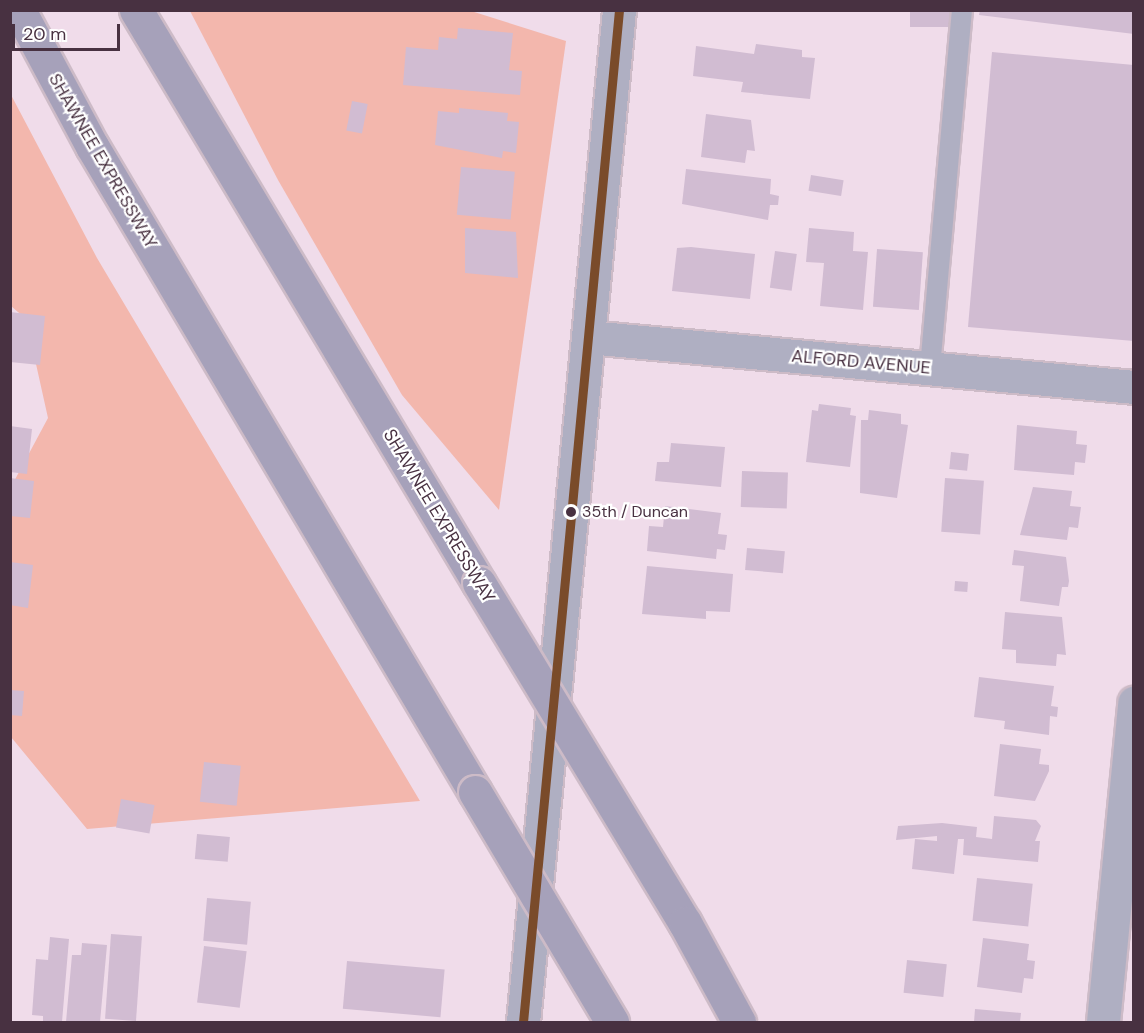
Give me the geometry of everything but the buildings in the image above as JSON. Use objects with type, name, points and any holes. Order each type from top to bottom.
[{"type":"highway","name":"SHAWNEE EXPRESSWAY","points":[[19,10],[92,146],[612,1023]]},
{"type":"highway","name":"SHAWNEE EXPRESSWAY","points":[[136,10],[685,922],[738,1023]]},
{"type":"street","points":[[523,1023],[619,10]]},
{"type":"street","name":"ALFORD AVENUE","points":[[588,337],[1134,387]]},
{"type":"street","points":[[1103,1023],[1134,703]]},
{"type":"lane","points":[[930,368],[962,10]]},
{"type":"shaded area","points":[[190,11],[471,11],[566,41],[499,510],[402,395],[278,180]]},
{"type":"shaded area","points":[[10,93],[97,258],[420,801],[87,829],[11,737],[11,487],[48,418],[26,319],[11,306]]},
{"type":"transit line","points":[[523,1022],[619,10]]},
{"type":"place","name":"35th / Duncan","points":[[571,512]]}]
